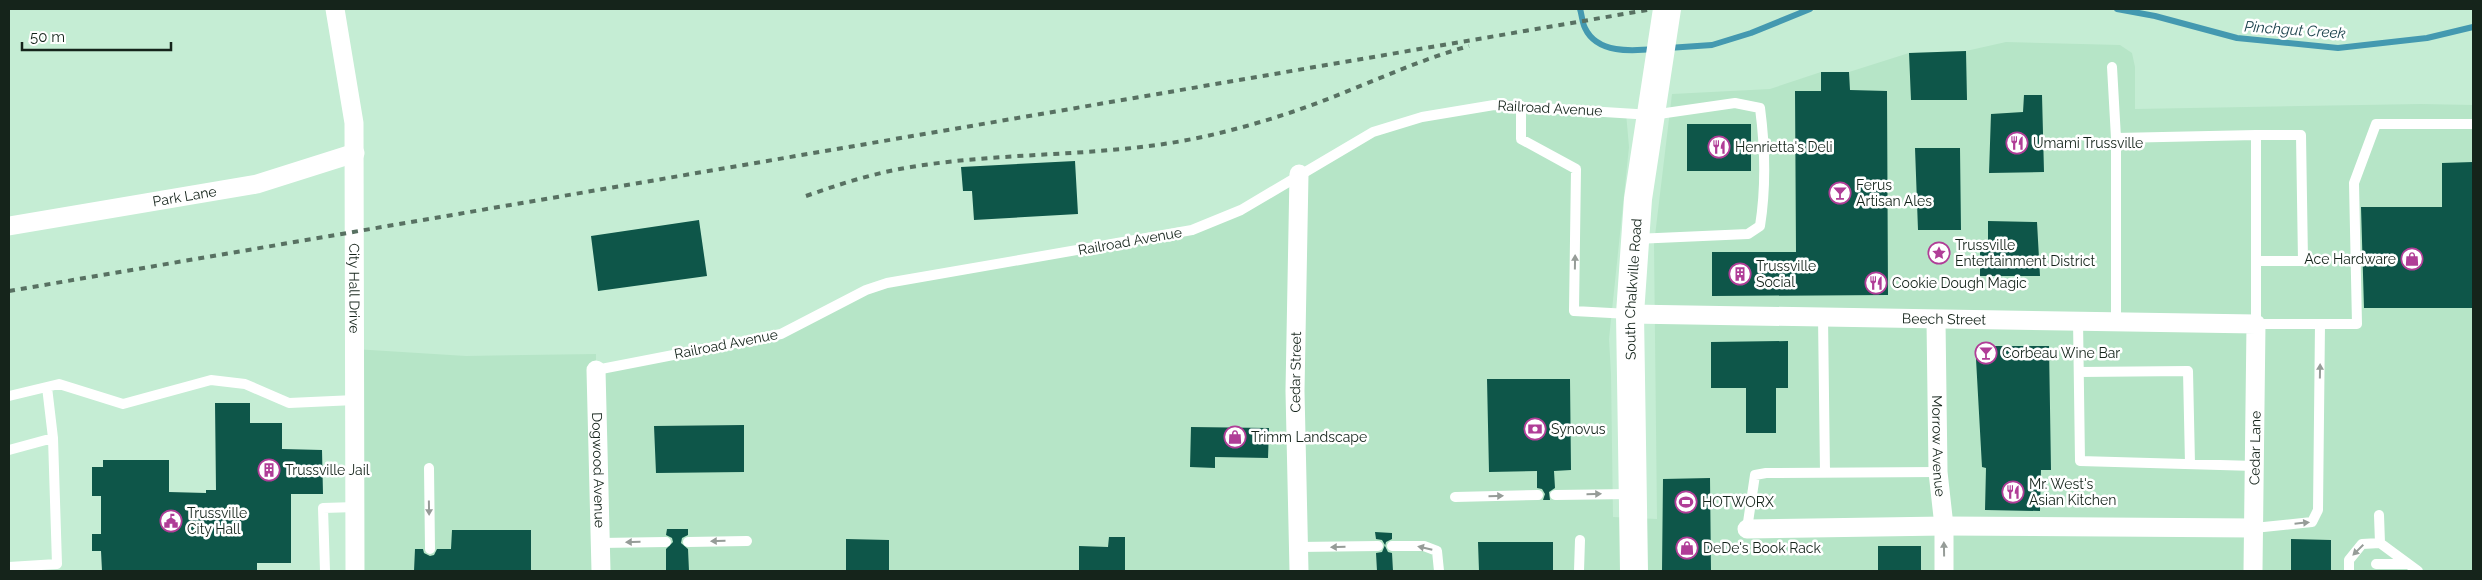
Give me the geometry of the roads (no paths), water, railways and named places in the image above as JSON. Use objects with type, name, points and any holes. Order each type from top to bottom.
[{"type":"main road","name":"South Chalkville Road","points":[[1634,571],[1630,314],[1638,199],[1665,20]]},
{"type":"street","name":"City Hall Drive","points":[[335,9],[354,123],[352,231],[356,507],[355,571]]},
{"type":"street","name":"Park Lane","points":[[9,226],[257,184],[354,153]]},
{"type":"street","name":"Cedar Street","points":[[1299,174],[1296,391],[1299,571]]},
{"type":"street","name":"Beech Street","points":[[1630,314],[1936,320],[2116,320],[2256,324]]},
{"type":"street","name":"Morrow Avenue","points":[[1936,320],[1938,472],[1944,526],[1944,571]]},
{"type":"street","name":"Cedar Lane","points":[[2253,571],[2256,324]]},
{"type":"street","name":"Dogwood Avenue","points":[[596,370],[601,571]]},
{"type":"street","points":[[1747,529],[1944,526],[2254,528]]},
{"type":"lane","points":[[2112,67],[2116,138],[2116,320]]},
{"type":"lane","name":"Railroad Avenue","points":[[596,370],[781,334],[866,290],[887,283],[1192,230],[1241,210],[1373,132],[1422,117],[1494,104],[1652,115],[1735,103],[1760,108],[1763,128],[1764,205],[1760,226],[1748,234],[1635,238]]},
{"type":"lane","points":[[1521,106],[1521,139],[1576,169],[1574,310],[1630,314]]},
{"type":"lane","points":[[2256,134],[2256,324],[2357,324],[2354,183],[2376,124],[2473,124]]},
{"type":"lane","points":[[2116,138],[2256,134],[2301,135],[2302,261],[2256,261]]},
{"type":"lane","points":[[1823,317],[1825,473]]},
{"type":"lane","points":[[2078,320],[2080,461],[2255,466]]},
{"type":"lane","points":[[2254,528],[2312,522],[2318,510],[2320,324]]},
{"type":"lane","points":[[2079,372],[2188,371],[2190,464]]},
{"type":"lane","points":[[9,396],[59,384],[122,404],[211,380],[245,384],[290,403],[355,400]]},
{"type":"lane","points":[[9,567],[57,564],[53,438],[47,387]]},
{"type":"lane","points":[[9,450],[53,438]]},
{"type":"lane","points":[[429,468],[430,549]]},
{"type":"lane","points":[[1747,529],[1755,475],[1766,472],[1938,472]]},
{"type":"lane","points":[[1555,495],[1632,494]]},
{"type":"lane","points":[[1455,497],[1538,495]]},
{"type":"lane","points":[[325,571],[323,508],[356,507]]},
{"type":"lane","points":[[2379,515],[2380,543]]},
{"type":"lane","points":[[1579,571],[1580,540]]},
{"type":"lane","points":[[688,542],[747,541]]},
{"type":"lane","points":[[600,542],[666,542]]},
{"type":"lane","points":[[2349,571],[2349,560],[2362,544],[2380,543],[2418,571]]},
{"type":"lane","points":[[1299,547],[1378,546]]},
{"type":"lane","points":[[1392,546],[1424,546],[1437,551],[1439,571]]},
{"type":"lane","points":[[2376,564],[2407,564]]},
{"type":"waterway","name":"Pinchgut Creek","points":[[1580,9],[1585,28],[1598,43],[1616,49],[1655,49]]},
{"type":"waterway","name":"Pinchgut Creek","points":[[1668,48],[1712,45],[1751,33],[1810,9]]},
{"type":"waterway","name":"Pinchgut Creek","points":[[2117,9],[2155,16],[2237,38],[2338,48],[2427,38],[2473,27]]},
{"type":"railway","points":[[9,291],[1653,9]]},
{"type":"railway","points":[[806,196],[857,179],[911,167],[979,159],[1115,150],[1182,141],[1210,135],[1292,112],[1424,61],[1469,46]]},
{"type":"place","name":"Umami Trussville","points":[[2017,143]]},
{"type":"place","name":"Henrietta's Deli","points":[[1719,147]]},
{"type":"place","name":"Ferus Artisan Ales","points":[[1840,193]]},
{"type":"place","name":"Trussville Entertainment District","points":[[1939,253]]},
{"type":"place","name":"Ace Hardware","points":[[2412,259]]},
{"type":"place","name":"Trussville Social","points":[[1740,274]]},
{"type":"place","name":"Cookie Dough Magic","points":[[1876,283]]},
{"type":"place","name":"Corbeau Wine Bar","points":[[1986,353]]},
{"type":"place","name":"Synovus","points":[[1535,429]]},
{"type":"place","name":"Trimm Landscape","points":[[1235,437]]},
{"type":"place","name":"Trussville Jail","points":[[269,470]]},
{"type":"place","name":"Mr. West's Asian Kitchen","points":[[2013,492]]},
{"type":"place","name":"HOTWORX","points":[[1686,502]]},
{"type":"place","name":"Trussville City Hall","points":[[171,521]]},
{"type":"place","name":"DeDe's Book Rack","points":[[1687,548]]}]
